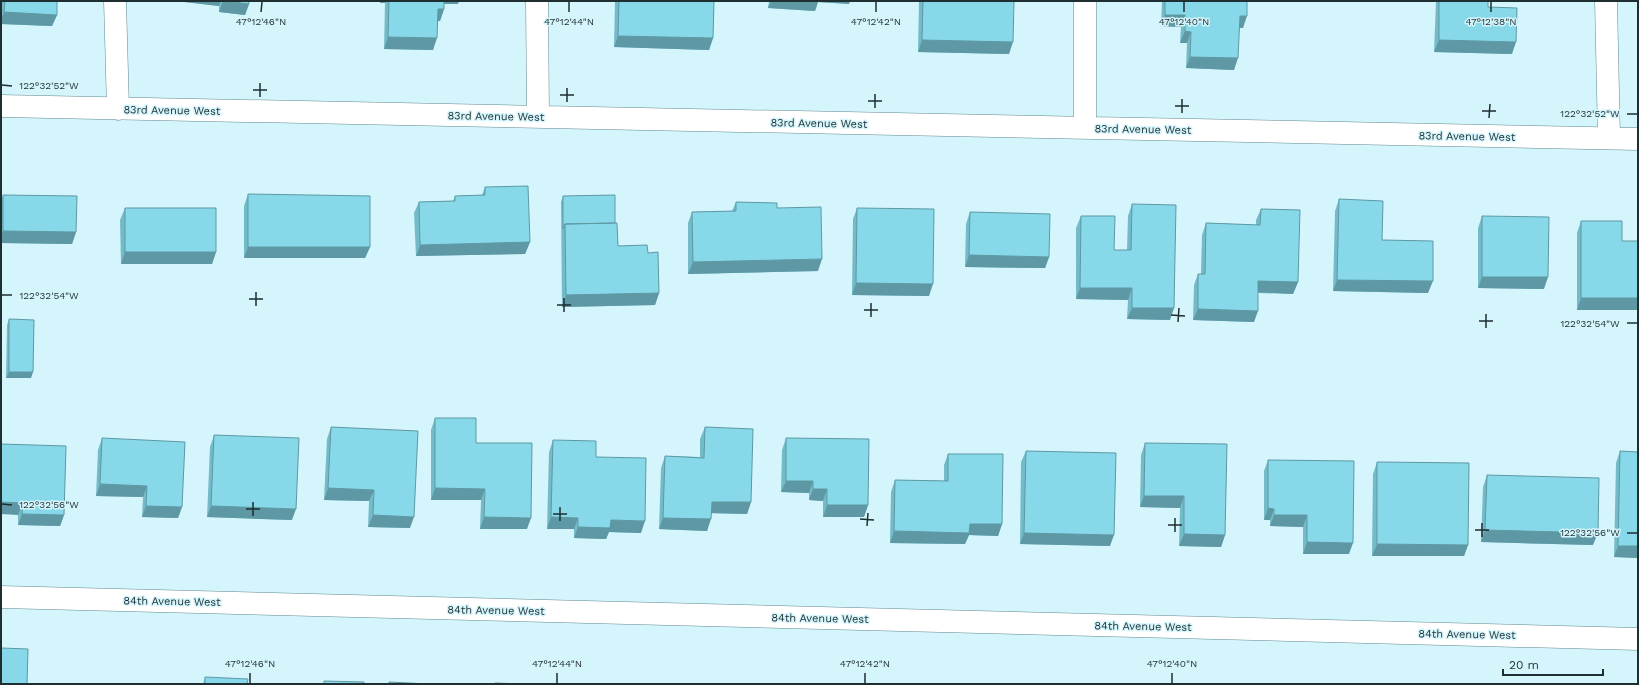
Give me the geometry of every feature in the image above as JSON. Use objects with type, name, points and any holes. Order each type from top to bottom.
[{"type":"street","points":[[115,1],[118,109]]},
{"type":"street","points":[[537,1],[538,117]]},
{"type":"street","points":[[1085,1],[1085,128]]},
{"type":"street","points":[[1606,1],[1609,138]]},
{"type":"street","name":"83rd Avenue West","points":[[1,106],[1638,139]]},
{"type":"street","name":"84th Avenue West","points":[[1,597],[1638,639]]},
{"type":"building","points":[[5,1],[57,1],[57,15],[4,12]]},
{"type":"building","points":[[225,1],[249,1],[249,4]]},
{"type":"building","points":[[389,1],[444,1],[444,9],[438,9],[437,38],[388,37]]},
{"type":"building","points":[[619,1],[714,1],[713,38],[618,36]]},
{"type":"building","points":[[923,1],[1014,1],[1013,42],[922,40]]},
{"type":"building","points":[[1165,1],[1247,1],[1247,16],[1240,16],[1238,58],[1190,57],[1191,32],[1185,31],[1185,15],[1165,15]]},
{"type":"building","points":[[1439,1],[1488,1],[1488,7],[1517,8],[1516,42],[1439,40]]},
{"type":"building","points":[[528,186],[530,242],[420,245],[419,202],[455,201],[455,196],[485,195],[485,187]]},
{"type":"building","points":[[248,194],[370,196],[370,247],[248,247]]},
{"type":"building","points":[[3,195],[77,196],[76,232],[3,231]]},
{"type":"building","points":[[615,195],[615,223],[565,224],[563,229],[563,196]]},
{"type":"building","points":[[1339,199],[1383,201],[1382,240],[1433,241],[1433,281],[1337,280]]},
{"type":"building","points":[[736,202],[777,203],[777,208],[821,207],[822,259],[693,262],[692,212],[736,211]]},
{"type":"building","points":[[1132,204],[1176,205],[1174,308],[1132,308],[1132,288],[1080,288],[1081,216],[1115,216],[1114,250],[1131,250]]},
{"type":"building","points":[[125,208],[216,208],[216,252],[125,252]]},
{"type":"building","points":[[857,208],[934,209],[933,284],[856,283]]},
{"type":"building","points":[[1261,209],[1300,210],[1298,282],[1258,281],[1258,311],[1198,309],[1198,274],[1205,274],[1206,223],[1260,225]]},
{"type":"building","points":[[970,212],[1050,214],[1049,257],[969,255]]},
{"type":"building","points":[[1482,216],[1549,217],[1548,277],[1482,277]]},
{"type":"building","points":[[1581,221],[1622,221],[1622,241],[1638,241],[1638,298],[1581,298]]},
{"type":"building","points":[[617,223],[618,246],[647,245],[648,253],[658,252],[659,293],[566,295],[565,224]]},
{"type":"building","points":[[9,319],[34,320],[33,372],[9,372]]},
{"type":"building","points":[[435,418],[476,418],[476,443],[532,443],[531,518],[484,517],[485,489],[435,488]]},
{"type":"building","points":[[331,427],[418,431],[414,517],[373,515],[374,490],[328,488]]},
{"type":"building","points":[[705,427],[753,429],[751,502],[712,502],[711,519],[663,518],[665,456],[704,458]]},
{"type":"building","points":[[214,435],[299,438],[296,509],[211,506]]},
{"type":"building","points":[[102,438],[185,442],[182,507],[146,506],[147,486],[100,484]]},
{"type":"building","points":[[786,438],[869,439],[868,505],[827,505],[827,489],[813,489],[813,481],[786,481]]},
{"type":"building","points":[[553,440],[596,441],[596,457],[646,458],[645,521],[611,520],[610,528],[578,527],[578,518],[551,517]]},
{"type":"building","points":[[1145,443],[1227,444],[1225,535],[1184,534],[1184,496],[1144,496]]},
{"type":"building","points":[[1,444],[66,446],[64,515],[22,514],[23,503],[1,502]]},
{"type":"building","points":[[1026,451],[1116,453],[1114,535],[1024,533]]},
{"type":"building","points":[[1620,451],[1638,452],[1638,546],[1618,546]]},
{"type":"building","points":[[948,454],[1003,454],[1002,524],[970,524],[969,533],[894,531],[895,480],[948,481]]},
{"type":"building","points":[[1268,460],[1354,461],[1353,543],[1307,542],[1307,515],[1274,515],[1274,509],[1268,508]]},
{"type":"building","points":[[1377,462],[1469,463],[1468,545],[1377,544]]},
{"type":"building","points":[[1487,475],[1599,478],[1598,533],[1485,530]]},
{"type":"building","points":[[1,648],[28,649],[27,684],[1,684]]},
{"type":"building","points":[[205,677],[248,679],[247,684],[205,684]]},
{"type":"building","points":[[324,681],[364,682],[364,684],[324,684]]},
{"type":"building","points":[[389,682],[429,684],[389,684]]},
{"type":"building","points":[[495,683],[524,684],[495,684]]}]
